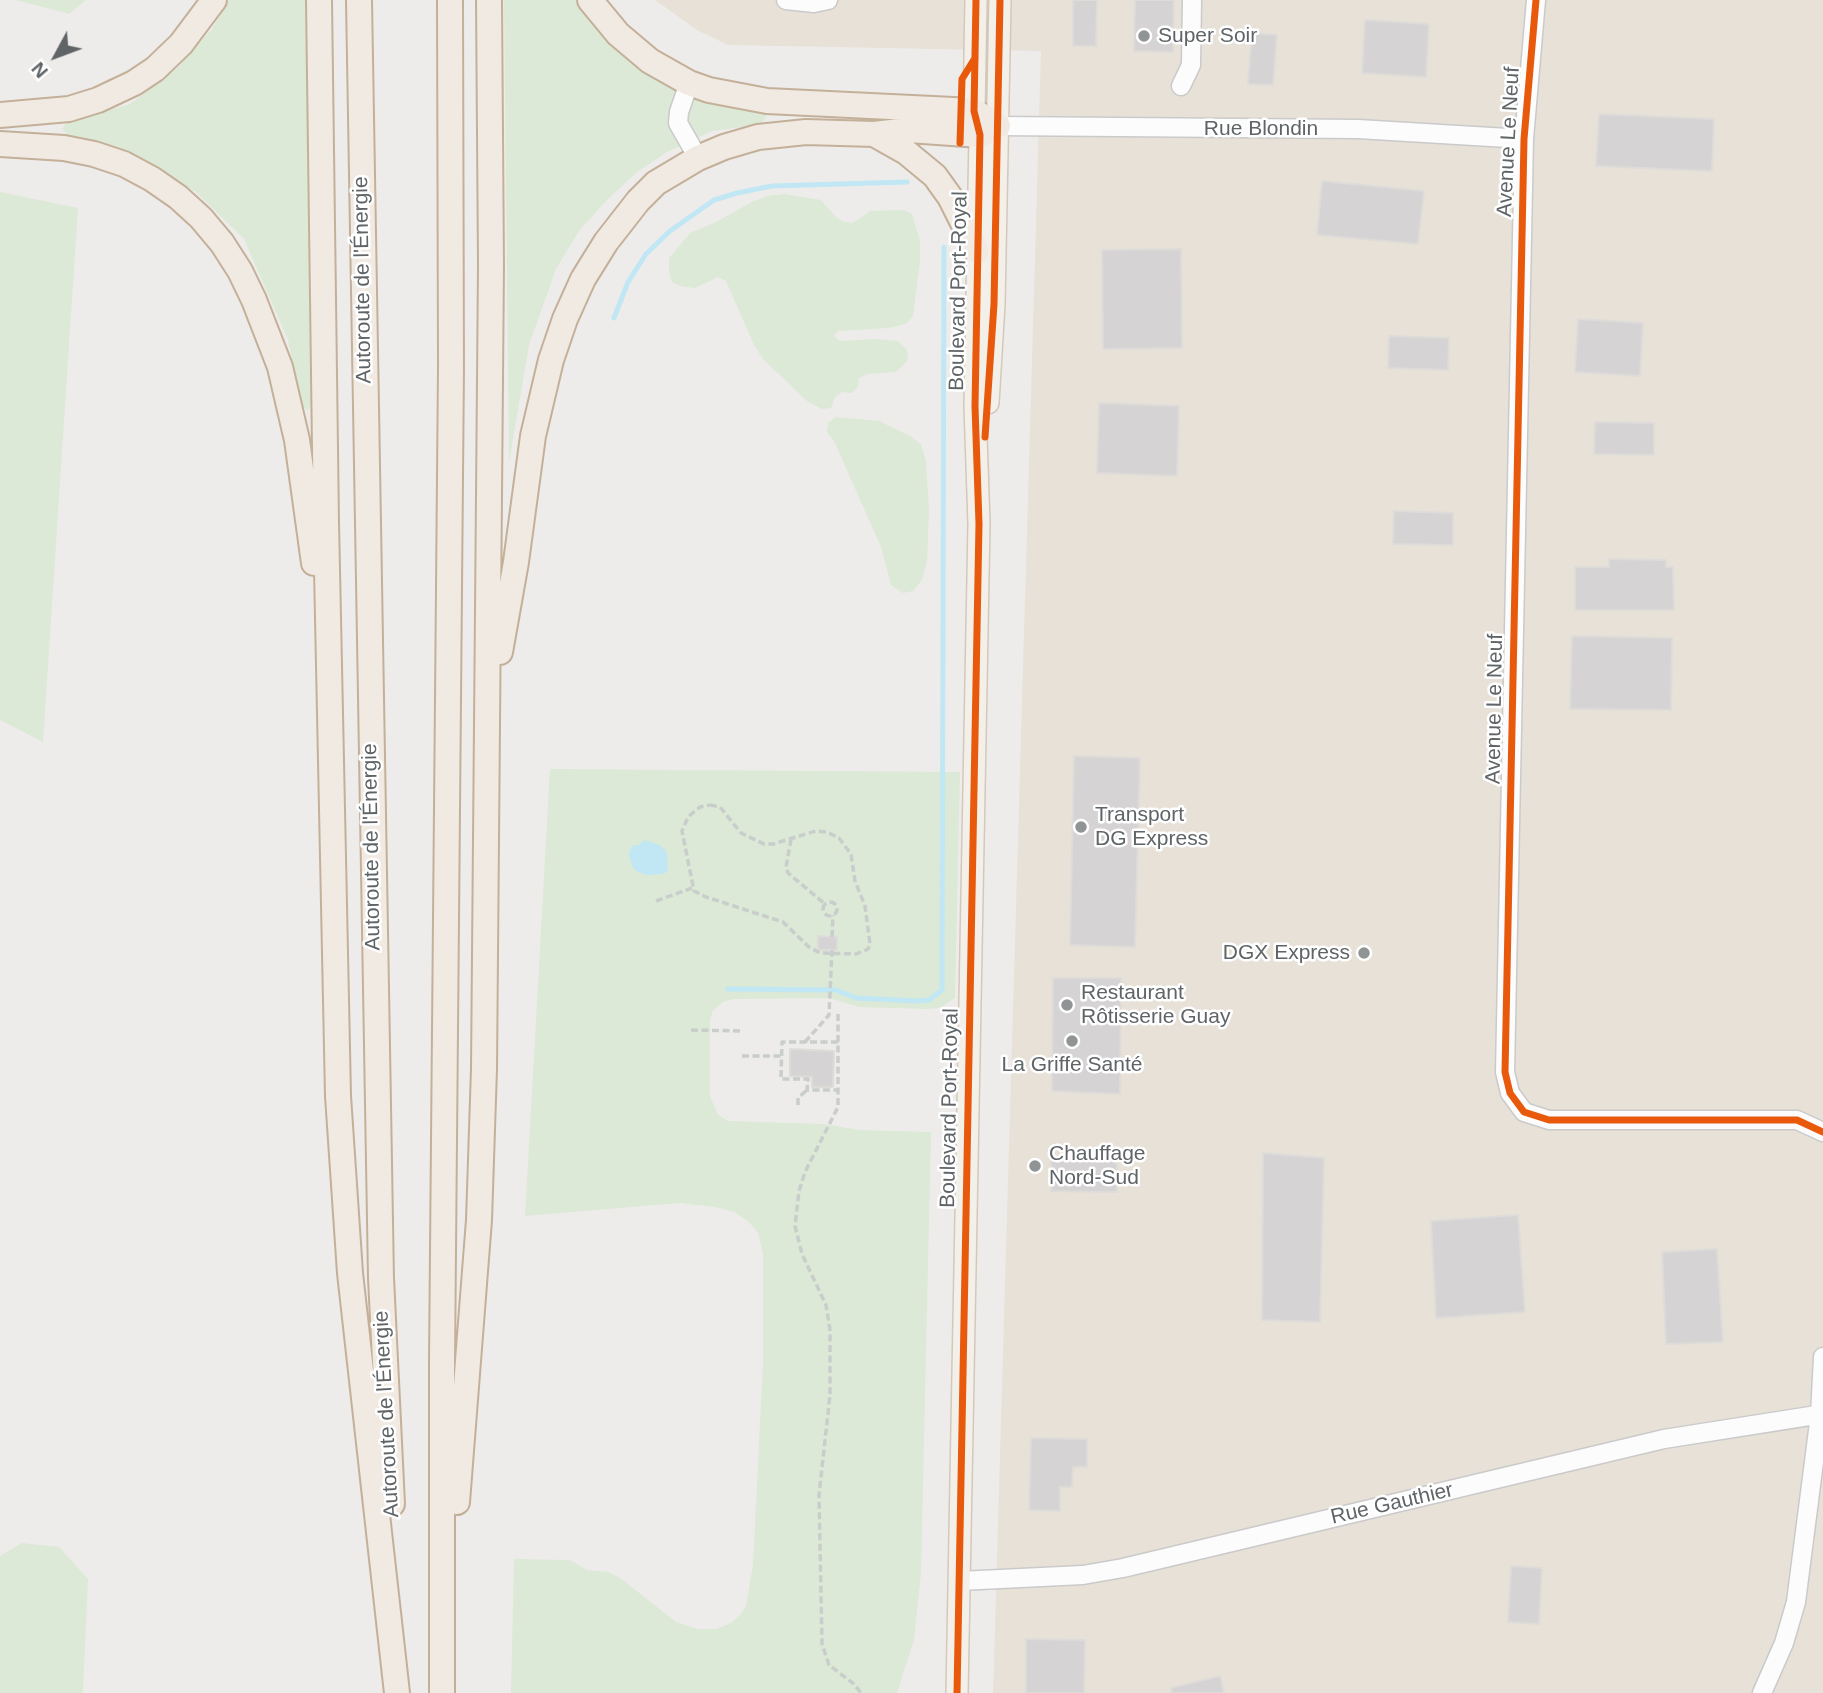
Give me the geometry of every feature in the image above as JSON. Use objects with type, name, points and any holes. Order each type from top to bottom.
[{"type":"highway","points":[[0,116],[61,111],[98,100],[134,83],[155,69],[181,44],[214,0]]},
{"type":"highway","points":[[319,0],[335,998],[344,1203],[399,1693]]},
{"type":"highway","name":"Autoroute de l'Énergie","points":[[359,0],[380,1278],[399,1693]]},
{"type":"highway","points":[[442,1690],[442,1348],[451,366],[450,0]]},
{"type":"highway","points":[[442,1690],[479,1220],[485,1044],[491,278],[489,0]]},
{"type":"highway","points":[[590,0],[608,23],[634,48],[689,83],[721,93],[761,100],[974,111],[989,131]]},
{"type":"highway","points":[[487,722],[544,383],[565,319],[594,260],[628,213],[656,183],[698,158],[724,147],[769,135],[806,132],[874,134],[909,130],[989,131]]},
{"type":"highway","points":[[874,134],[906,152],[941,183],[977,251]]},
{"type":"highway","points":[[0,144],[41,145],[79,150],[110,158],[139,171],[190,207],[232,257],[265,325],[289,403],[329,656]]},
{"type":"main road","points":[[974,111],[976,0]]},
{"type":"main road","name":"Boulevard Port-Royal","points":[[956,1693],[979,524],[975,407],[977,251],[1000,0]]},
{"type":"main road","name":"Boulevard Port-Royal","points":[[979,524],[995,304],[989,131]]},
{"type":"street","points":[[786,0],[828,0]]},
{"type":"street","points":[[1181,86],[1191,65],[1192,0]]},
{"type":"street","name":"Avenue Le Neuf","points":[[1536,0],[1524,139],[1505,1072],[1510,1093],[1524,1112],[1549,1119],[1797,1121],[1823,1132]]},
{"type":"street","points":[[689,83],[678,123],[698,158]]},
{"type":"street","name":"Rue Blondin","points":[[989,131],[1358,129],[1524,139]]},
{"type":"street","points":[[1762,1693],[1784,1643],[1796,1602],[1821,1414],[1823,1357]]},
{"type":"street","name":"Rue Gauthier","points":[[960,1581],[1060,1577],[1123,1568],[1664,1439],[1821,1414]]},
{"type":"path","points":[[700,807],[720,807],[736,829],[748,838],[769,845],[816,831],[827,832],[839,838],[851,854],[855,881],[867,914],[869,946],[856,954],[820,953],[813,950],[783,922],[706,897],[692,888],[682,831],[688,817],[700,807]]},
{"type":"path","points":[[791,839],[786,867],[788,873],[825,904]]},
{"type":"path","points":[[656,901],[692,888]]},
{"type":"path","points":[[825,904],[831,902],[836,905],[832,937]]},
{"type":"path","points":[[825,904],[824,913],[833,915]]},
{"type":"path","points":[[805,1042],[829,1015],[832,952]]},
{"type":"path","points":[[838,1014],[838,1107],[805,1172],[799,1191],[795,1226],[802,1254],[826,1306],[830,1330],[830,1395],[819,1495],[823,1651],[829,1665],[862,1693]]},
{"type":"path","points":[[691,1030],[742,1031]]},
{"type":"path","points":[[807,1090],[808,1079],[781,1079],[782,1042],[838,1042]]},
{"type":"path","points":[[828,1042],[829,1050]]},
{"type":"path","points":[[742,1056],[781,1056]]},
{"type":"path","points":[[798,1105],[798,1098],[807,1090],[838,1090]]},
{"type":"shaded area","points":[[655,0],[1823,0],[1823,1693],[993,1693],[1041,51],[728,45],[697,30]]},
{"type":"green space","points":[[16,0],[86,0],[69,14]]},
{"type":"green space","points":[[229,0],[307,0],[313,402],[308,410],[302,407],[288,340],[244,239],[197,193],[162,169],[111,145],[70,137],[62,129],[66,123],[130,104],[179,66],[212,29]]},
{"type":"green space","points":[[504,0],[577,0],[602,30],[764,111],[766,116],[761,125],[712,131],[667,152],[637,172],[579,231],[556,269],[529,345],[509,462]]},
{"type":"green space","points":[[0,192],[78,208],[43,742],[0,720]]},
{"type":"green space","points":[[784,194],[821,200],[844,222],[853,223],[870,211],[904,210],[912,214],[920,241],[913,316],[906,324],[888,328],[838,331],[834,336],[840,341],[898,341],[907,350],[908,359],[895,372],[868,374],[859,378],[858,387],[852,393],[842,392],[835,397],[831,408],[822,409],[807,401],[763,359],[754,345],[726,281],[718,277],[695,288],[680,286],[672,282],[669,271],[669,258],[690,233],[752,202],[767,196]]},
{"type":"green space","points":[[836,417],[879,421],[912,437],[921,445],[926,461],[929,511],[927,561],[922,580],[913,591],[903,593],[891,585],[881,547],[834,441],[827,432],[828,423]]},
{"type":"green space","points":[[550,769],[960,772],[955,998],[940,1008],[928,1009],[859,1007],[830,998],[733,999],[723,1002],[713,1010],[710,1020],[710,1096],[718,1115],[728,1121],[824,1124],[859,1130],[931,1132],[921,1573],[914,1640],[897,1693],[511,1693],[514,1559],[570,1560],[587,1570],[608,1572],[619,1577],[676,1622],[697,1629],[716,1629],[731,1623],[741,1614],[746,1606],[753,1565],[763,1363],[763,1254],[758,1233],[748,1221],[734,1212],[680,1203],[525,1216]]},
{"type":"green space","points":[[22,1543],[59,1547],[88,1579],[83,1693],[0,1693],[0,1556]]},
{"type":"water","points":[[644,840],[660,845],[667,853],[668,871],[647,875],[633,868],[630,850]]},
{"type":"building","points":[[1073,0],[1097,0],[1096,46],[1073,46]]},
{"type":"building","points":[[1135,0],[1174,0],[1173,52],[1134,51]]},
{"type":"building","points":[[1365,20],[1429,24],[1426,77],[1362,73]]},
{"type":"building","points":[[1252,33],[1277,35],[1273,85],[1248,84]]},
{"type":"building","points":[[1599,114],[1714,119],[1712,171],[1596,166]]},
{"type":"building","points":[[1322,181],[1424,191],[1418,244],[1317,235]]},
{"type":"building","points":[[1181,249],[1182,348],[1103,349],[1102,250]]},
{"type":"building","points":[[1578,319],[1643,323],[1640,376],[1575,372]]},
{"type":"building","points":[[1389,336],[1449,338],[1448,370],[1388,368]]},
{"type":"building","points":[[1099,403],[1179,406],[1177,476],[1097,473]]},
{"type":"building","points":[[1595,422],[1654,423],[1654,455],[1594,454]]},
{"type":"building","points":[[1394,511],[1453,513],[1453,545],[1393,544]]},
{"type":"building","points":[[1609,559],[1666,560],[1666,567],[1673,567],[1674,610],[1575,610],[1575,567],[1609,567]]},
{"type":"building","points":[[1572,636],[1672,638],[1671,710],[1570,709]]},
{"type":"building","points":[[1074,756],[1140,758],[1135,947],[1070,945]]},
{"type":"building","points":[[818,936],[837,937],[837,950],[818,950]]},
{"type":"building","points":[[1053,978],[1121,978],[1120,1094],[1052,1091]]},
{"type":"building","points":[[790,1049],[834,1051],[833,1087],[812,1087],[812,1077],[790,1076]]},
{"type":"building","points":[[1263,1153],[1324,1158],[1320,1322],[1262,1320]]},
{"type":"building","points":[[1051,1158],[1117,1158],[1117,1192],[1051,1191]]},
{"type":"building","points":[[1518,1215],[1525,1312],[1436,1318],[1431,1221]]},
{"type":"building","points":[[1717,1249],[1723,1342],[1666,1344],[1662,1252]]},
{"type":"building","points":[[1031,1438],[1087,1439],[1087,1467],[1073,1467],[1072,1487],[1060,1487],[1060,1511],[1029,1510]]},
{"type":"building","points":[[1511,1566],[1542,1568],[1539,1624],[1508,1622]]},
{"type":"building","points":[[1026,1639],[1085,1640],[1084,1693],[1026,1693]]},
{"type":"building","points":[[1220,1676],[1224,1693],[1172,1693],[1171,1688]]},
{"type":"waterway","points":[[614,318],[628,282],[646,254],[670,231],[714,200],[772,186],[907,182]]},
{"type":"waterway","points":[[728,989],[836,990],[856,998],[917,1001],[929,1000],[942,990],[944,247]]},
{"type":"cycle path","points":[[957,1693],[979,524],[975,406],[980,135],[974,111],[976,0]]},
{"type":"cycle path","points":[[985,437],[994,304],[1000,0]]},
{"type":"cycle path","points":[[1536,0],[1524,139],[1505,1072],[1510,1093],[1524,1112],[1549,1120],[1797,1120],[1823,1132]]},
{"type":"cycle path","points":[[960,143],[962,79],[975,58]]},
{"type":"place","name":"Super Soir","points":[[1144,36]]},
{"type":"place","name":"Transport DG Express","points":[[1081,827]]},
{"type":"place","name":"DGX Express","points":[[1364,953]]},
{"type":"place","name":"Restaurant Rôtisserie Guay","points":[[1067,1005]]},
{"type":"place","name":"La Griffe Santé","points":[[1072,1041]]},
{"type":"place","name":"Chauffage Nord-Sud","points":[[1035,1166]]}]
